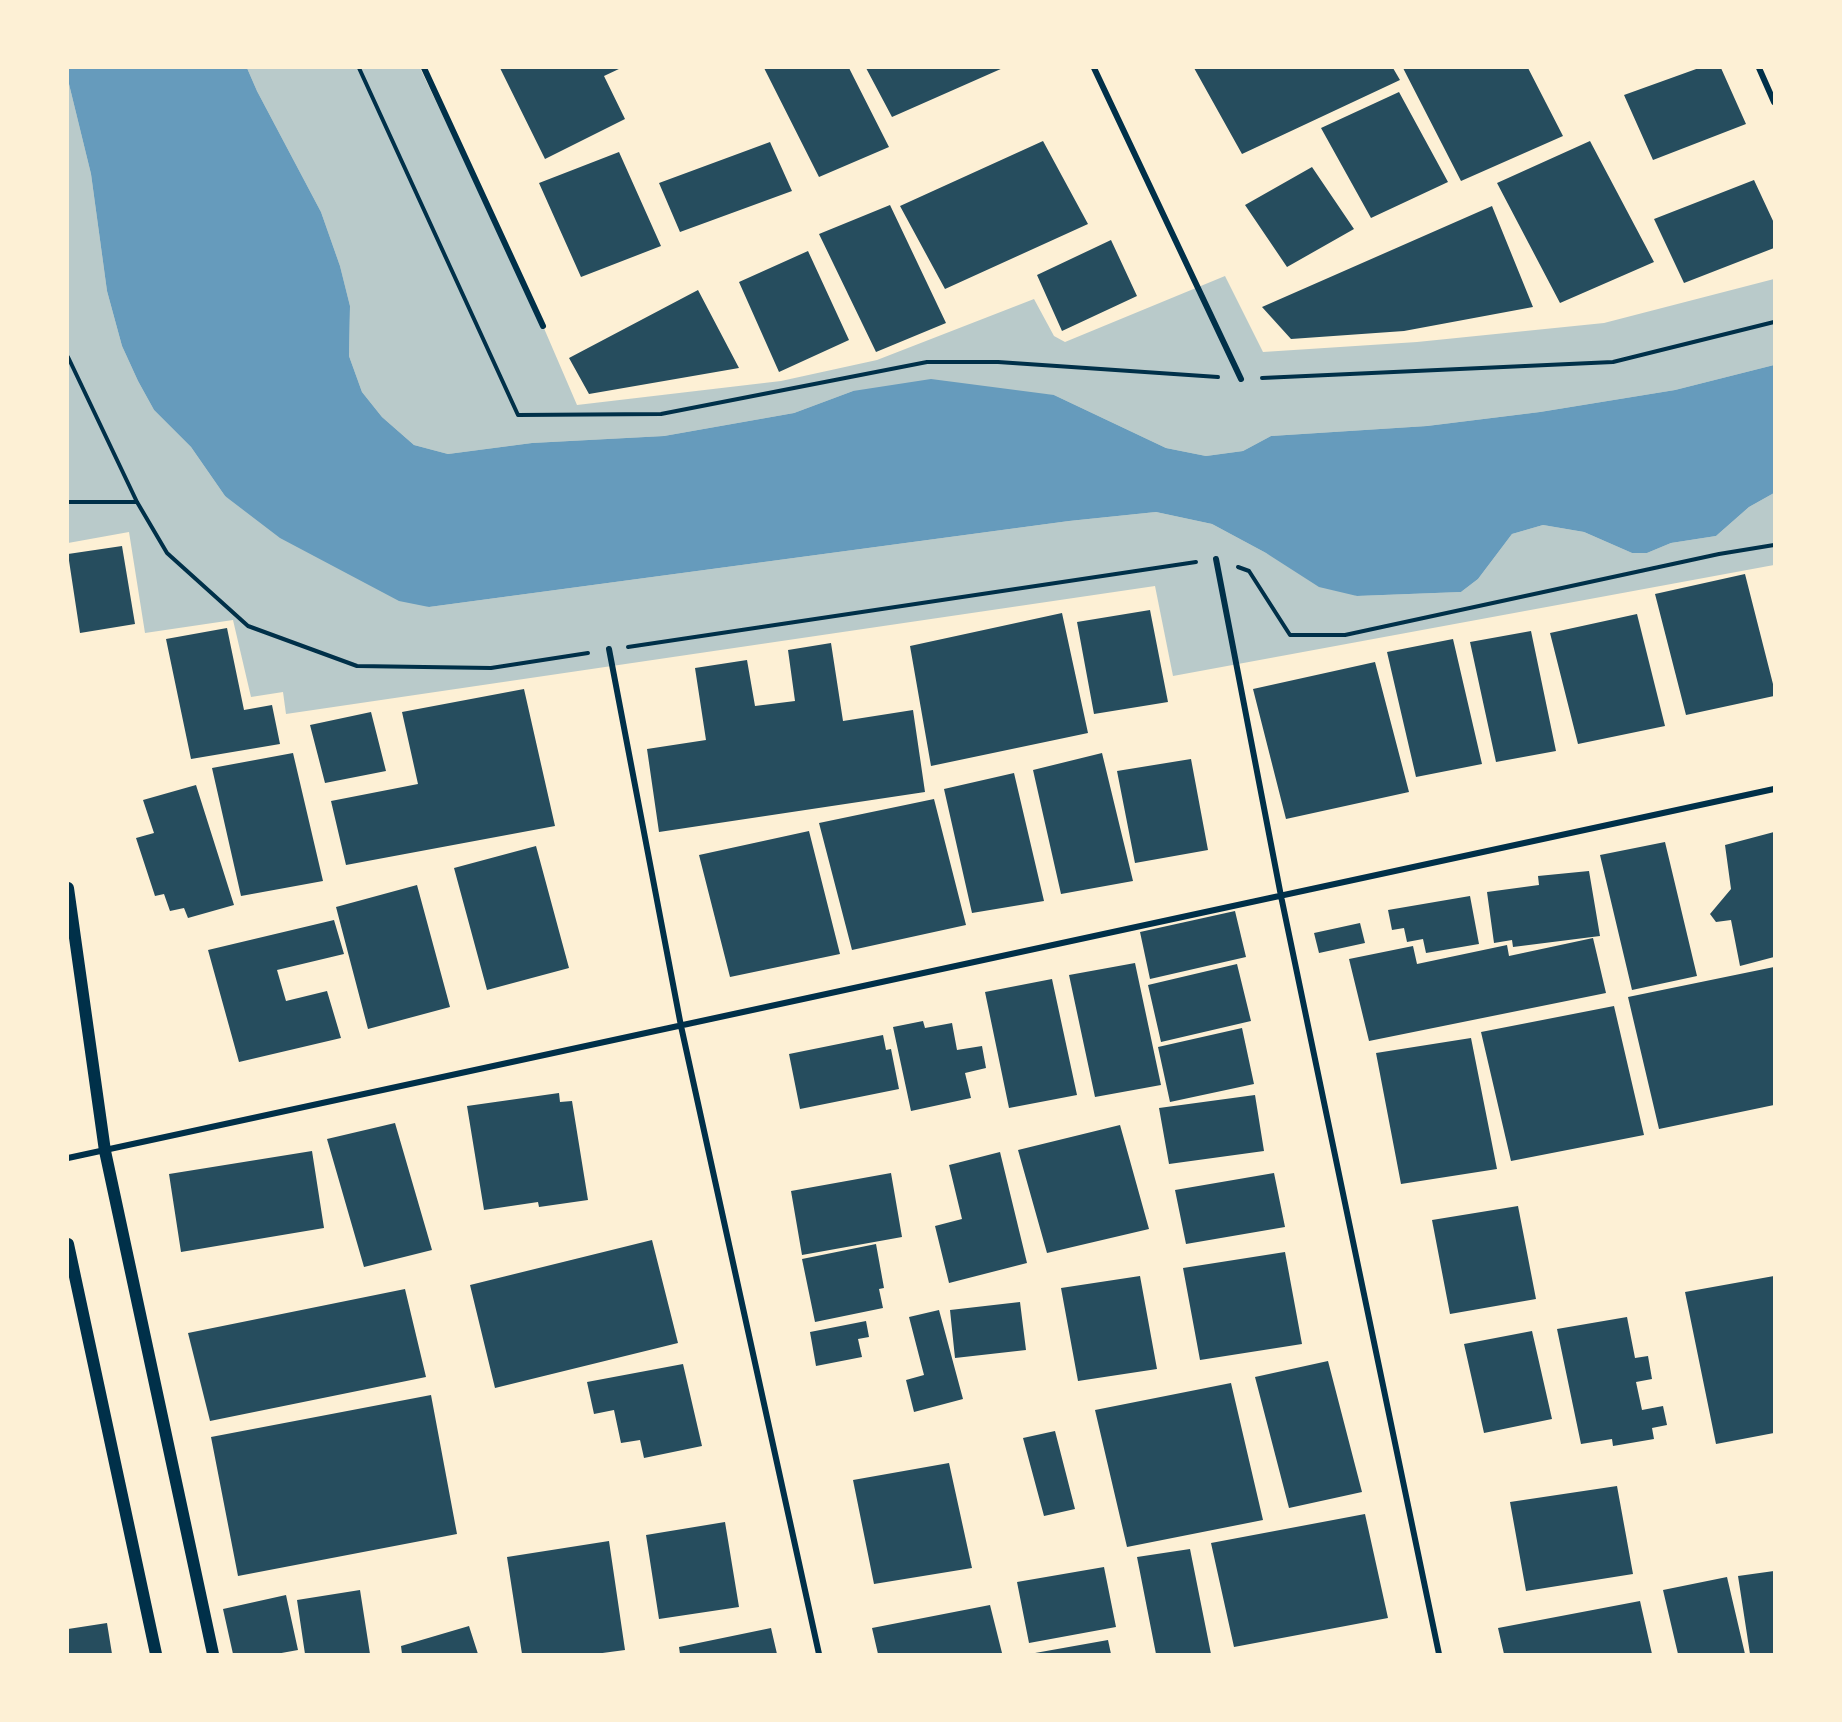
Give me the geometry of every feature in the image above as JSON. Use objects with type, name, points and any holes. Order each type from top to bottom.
[{"type":"main road","points":[[68,888],[105,1151],[213,1654]]},
{"type":"main road","points":[[68,1244],[156,1654]]},
{"type":"street","points":[[424,68],[543,326]]},
{"type":"street","points":[[1094,68],[1241,379]]},
{"type":"street","points":[[1759,68],[1774,102]]},
{"type":"street","points":[[1216,559],[1281,896],[1439,1654]]},
{"type":"street","points":[[609,649],[681,1026],[819,1654]]},
{"type":"street","points":[[68,1158],[1774,789]]},
{"type":"path","points":[[358,68],[518,415],[661,414],[927,362],[998,362],[1241,379],[1613,362],[1774,322]]},
{"type":"path","points":[[68,357],[137,502],[167,553],[248,626],[357,666],[491,668],[1216,559],[1249,571],[1290,635],[1345,635],[1774,544]]},
{"type":"path","points":[[68,502],[137,502]]},
{"type":"shaded area","points":[[247,68],[420,68],[543,326],[577,405],[781,381],[877,360],[1034,299],[1054,336],[1065,342],[1225,276],[1263,352],[1417,342],[1604,323],[1774,279],[1774,365],[1675,390],[1540,412],[1427,426],[1271,436],[1243,451],[1206,456],[1166,448],[1054,395],[853,391],[794,413],[664,436],[532,443],[448,454],[414,445],[382,417],[362,392],[349,356],[350,306],[340,266],[321,212]]},
{"type":"shaded area","points":[[68,80],[91,174],[107,291],[122,346],[154,410],[191,447],[225,496],[429,607],[1069,521],[1156,512],[1212,524],[1266,553],[1357,596],[1461,592],[1478,579],[1512,534],[1543,525],[1584,532],[1632,553],[1647,553],[1671,543],[1716,536],[1749,507],[1774,493],[1774,565],[1173,676],[1155,586],[286,714],[283,692],[251,697],[233,620],[145,633],[129,532],[68,543]]},
{"type":"water","points":[[68,68],[247,68],[321,212],[340,266],[350,306],[349,356],[362,392],[382,417],[414,445],[448,454],[532,443],[664,436],[794,413],[853,391],[931,379],[1054,395],[1166,448],[1206,456],[1243,451],[1271,436],[1427,426],[1540,412],[1675,390],[1774,365],[1774,493],[1749,507],[1716,536],[1671,543],[1647,553],[1632,553],[1584,532],[1543,525],[1512,534],[1478,579],[1461,592],[1357,596],[1319,587],[1266,553],[1212,524],[1156,512],[1069,521],[429,607],[399,601],[280,538],[225,496],[191,447],[154,410],[122,346],[107,291],[91,174],[68,80]]},
{"type":"building","points":[[500,68],[621,68],[604,76],[625,119],[545,159]]},
{"type":"building","points":[[764,68],[849,68],[889,147],[819,177]]},
{"type":"building","points":[[866,68],[1003,68],[892,117]]},
{"type":"building","points":[[1194,68],[1393,68],[1400,80],[1242,154]]},
{"type":"building","points":[[1403,68],[1528,68],[1563,136],[1461,181]]},
{"type":"building","points":[[1699,68],[1721,68],[1746,124],[1653,160],[1624,95]]},
{"type":"building","points":[[1399,92],[1448,182],[1371,218],[1321,128]]},
{"type":"building","points":[[1043,141],[1088,224],[945,289],[900,206]]},
{"type":"building","points":[[1590,141],[1654,262],[1560,303],[1497,183]]},
{"type":"building","points":[[770,142],[792,191],[680,232],[659,183]]},
{"type":"building","points":[[619,152],[661,246],[581,277],[539,183]]},
{"type":"building","points":[[1312,167],[1354,229],[1287,267],[1245,205]]},
{"type":"building","points":[[1754,180],[1774,223],[1774,248],[1684,283],[1654,219]]},
{"type":"building","points":[[890,205],[946,323],[876,352],[819,234]]},
{"type":"building","points":[[1492,206],[1533,307],[1404,331],[1291,339],[1262,307]]},
{"type":"building","points":[[1111,240],[1137,296],[1062,331],[1037,275]]},
{"type":"building","points":[[808,251],[849,340],[779,372],[739,282]]},
{"type":"building","points":[[698,290],[739,368],[589,394],[569,358]]},
{"type":"building","points":[[122,546],[135,624],[80,633],[68,554]]},
{"type":"building","points":[[1745,574],[1774,688],[1774,696],[1686,715],[1655,594]]},
{"type":"building","points":[[1150,610],[1168,702],[1094,714],[1077,622]]},
{"type":"building","points":[[1062,613],[1088,733],[931,766],[910,646]]},
{"type":"building","points":[[1637,614],[1665,726],[1578,744],[1550,633]]},
{"type":"building","points":[[227,628],[244,710],[272,705],[280,744],[191,759],[166,639]]},
{"type":"building","points":[[1531,631],[1556,751],[1496,762],[1470,642]]},
{"type":"building","points":[[1453,639],[1482,764],[1416,777],[1387,652]]},
{"type":"building","points":[[831,643],[843,721],[913,710],[925,792],[659,832],[647,749],[706,740],[695,668],[747,660],[755,706],[795,701],[788,650]]},
{"type":"building","points":[[1375,662],[1409,792],[1286,819],[1253,689]]},
{"type":"building","points":[[524,689],[555,826],[346,865],[331,801],[418,784],[402,712]]},
{"type":"building","points":[[371,712],[386,771],[325,783],[310,725]]},
{"type":"building","points":[[293,753],[323,881],[241,896],[212,768]]},
{"type":"building","points":[[1102,753],[1133,881],[1061,894],[1033,770]]},
{"type":"building","points":[[1191,759],[1208,850],[1135,863],[1117,771]]},
{"type":"building","points":[[1014,773],[1044,901],[972,913],[944,789]]},
{"type":"building","points":[[196,785],[234,905],[188,918],[184,908],[170,911],[164,894],[155,896],[136,838],[154,833],[143,800]]},
{"type":"building","points":[[934,799],[966,925],[852,950],[819,823]]},
{"type":"building","points":[[809,831],[840,954],[730,977],[699,855]]},
{"type":"building","points":[[1774,832],[1774,957],[1740,966],[1731,920],[1716,922],[1710,914],[1731,889],[1725,845]]},
{"type":"building","points":[[1665,842],[1697,976],[1632,990],[1600,855]]},
{"type":"building","points":[[536,846],[569,968],[487,990],[454,868]]},
{"type":"building","points":[[1589,871],[1600,936],[1513,947],[1512,940],[1494,943],[1487,892],[1539,885],[1538,876]]},
{"type":"building","points":[[417,885],[450,1007],[368,1029],[336,907]]},
{"type":"building","points":[[1470,896],[1479,944],[1426,953],[1423,939],[1407,942],[1404,928],[1392,930],[1388,910]]},
{"type":"building","points":[[1235,911],[1246,957],[1150,979],[1140,932]]},
{"type":"building","points":[[334,920],[344,954],[277,970],[286,1001],[327,991],[341,1038],[239,1062],[208,950]]},
{"type":"building","points":[[1360,923],[1365,943],[1319,953],[1314,933]]},
{"type":"building","points":[[1593,938],[1606,993],[1369,1041],[1349,959],[1413,946],[1417,964],[1507,945],[1509,956]]},
{"type":"building","points":[[1135,963],[1161,1085],[1095,1097],[1069,975]]},
{"type":"building","points":[[1237,964],[1251,1021],[1161,1042],[1148,985]]},
{"type":"building","points":[[1774,967],[1774,1105],[1659,1129],[1628,997]]},
{"type":"building","points":[[1052,979],[1077,1095],[1009,1108],[985,992]]},
{"type":"building","points":[[1614,1006],[1644,1135],[1511,1161],[1481,1032]]},
{"type":"building","points":[[923,1021],[925,1028],[952,1023],[957,1050],[982,1046],[986,1068],[965,1073],[971,1098],[911,1111],[893,1027]]},
{"type":"building","points":[[1242,1028],[1254,1084],[1170,1102],[1158,1047]]},
{"type":"building","points":[[883,1035],[886,1050],[891,1049],[899,1089],[800,1109],[789,1054]]},
{"type":"building","points":[[1471,1038],[1497,1169],[1401,1184],[1376,1053]]},
{"type":"building","points":[[559,1093],[560,1102],[572,1101],[588,1200],[539,1207],[538,1202],[484,1210],[467,1106]]},
{"type":"building","points":[[1255,1095],[1264,1151],[1169,1164],[1159,1108]]},
{"type":"building","points":[[395,1123],[432,1250],[364,1267],[327,1139]]},
{"type":"building","points":[[1120,1125],[1149,1229],[1047,1253],[1018,1150]]},
{"type":"building","points":[[312,1151],[324,1228],[181,1252],[169,1174]]},
{"type":"building","points":[[1000,1152],[1027,1263],[949,1283],[935,1226],[962,1219],[949,1165]]},
{"type":"building","points":[[891,1173],[902,1237],[802,1255],[791,1191]]},
{"type":"building","points":[[1274,1173],[1285,1227],[1186,1244],[1175,1190]]},
{"type":"building","points":[[1518,1206],[1536,1299],[1450,1314],[1432,1220]]},
{"type":"building","points":[[652,1240],[678,1343],[495,1388],[470,1285]]},
{"type":"building","points":[[876,1244],[884,1288],[879,1289],[883,1308],[815,1322],[802,1259]]},
{"type":"building","points":[[1285,1252],[1302,1344],[1200,1360],[1183,1268]]},
{"type":"building","points":[[1140,1276],[1157,1369],[1078,1381],[1061,1288]]},
{"type":"building","points":[[1774,1276],[1774,1433],[1716,1444],[1685,1292]]},
{"type":"building","points":[[405,1289],[426,1377],[210,1421],[188,1333]]},
{"type":"building","points":[[1020,1302],[1026,1350],[955,1358],[950,1310]]},
{"type":"building","points":[[939,1310],[963,1399],[914,1412],[906,1380],[924,1375],[909,1317]]},
{"type":"building","points":[[1627,1317],[1635,1358],[1648,1356],[1652,1379],[1636,1382],[1642,1410],[1663,1406],[1667,1425],[1652,1428],[1654,1439],[1613,1446],[1612,1439],[1581,1444],[1557,1329]]},
{"type":"building","points":[[866,1321],[869,1337],[858,1339],[862,1357],[816,1366],[810,1332]]},
{"type":"building","points":[[1532,1331],[1552,1419],[1484,1433],[1464,1344]]},
{"type":"building","points":[[1328,1361],[1362,1492],[1289,1508],[1255,1377]]},
{"type":"building","points":[[683,1364],[702,1446],[644,1458],[640,1440],[621,1443],[614,1410],[594,1414],[587,1382]]},
{"type":"building","points":[[1231,1383],[1263,1520],[1127,1547],[1095,1410]]},
{"type":"building","points":[[431,1395],[457,1534],[238,1576],[211,1437]]},
{"type":"building","points":[[1055,1431],[1075,1509],[1044,1516],[1023,1438]]},
{"type":"building","points":[[949,1463],[972,1568],[874,1584],[853,1480]]},
{"type":"building","points":[[1617,1486],[1633,1574],[1526,1591],[1510,1502]]},
{"type":"building","points":[[1365,1514],[1388,1618],[1234,1647],[1211,1543]]},
{"type":"building","points":[[725,1522],[739,1607],[659,1619],[646,1535]]},
{"type":"building","points":[[609,1541],[625,1650],[595,1654],[522,1654],[507,1557]]},
{"type":"building","points":[[1190,1549],[1211,1654],[1156,1654],[1137,1557]]},
{"type":"building","points":[[1104,1567],[1116,1627],[1029,1643],[1017,1582]]},
{"type":"building","points":[[1774,1571],[1774,1654],[1750,1654],[1738,1576]]},
{"type":"building","points":[[1727,1577],[1745,1654],[1678,1654],[1663,1590]]},
{"type":"building","points":[[360,1590],[370,1654],[305,1654],[297,1600]]},
{"type":"building","points":[[286,1595],[298,1650],[276,1654],[233,1654],[223,1609]]},
{"type":"building","points":[[1640,1601],[1652,1654],[1504,1654],[1498,1628]]},
{"type":"building","points":[[990,1605],[1002,1653],[878,1654],[872,1628]]},
{"type":"building","points":[[107,1623],[112,1654],[68,1654],[68,1629]]},
{"type":"building","points":[[469,1626],[478,1654],[402,1654],[401,1646]]},
{"type":"building","points":[[771,1628],[777,1654],[680,1654],[679,1647]]},
{"type":"building","points":[[1108,1640],[1111,1654],[1035,1654],[1035,1653]]}]
